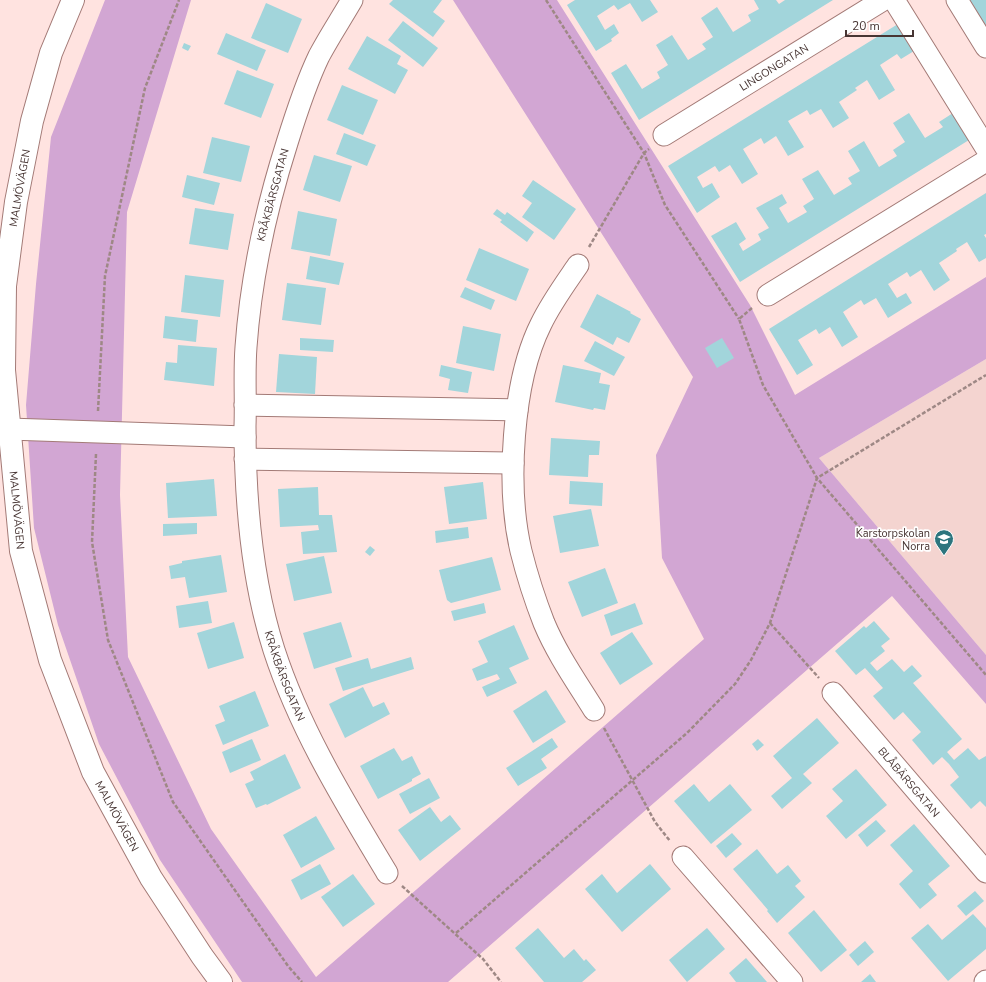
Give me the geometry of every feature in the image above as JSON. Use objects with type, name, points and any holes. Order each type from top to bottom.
[{"type":"main road","name":"MALMÖVÄGEN","points":[[73,0],[49,61],[32,121],[16,202],[5,286],[4,370],[21,551],[50,660],[90,764],[151,878],[202,956],[221,982]]},
{"type":"street","name":"KRÅKBÄRSGATAN","points":[[352,0],[319,56],[295,118],[274,185],[262,236],[252,293],[246,348],[245,459],[248,516],[253,559],[260,596],[274,650],[290,695],[310,740],[327,772],[387,873]]},
{"type":"street","name":"LINGONGATAN","points":[[664,135],[883,0]]},
{"type":"street","points":[[894,0],[986,148]]},
{"type":"street","points":[[957,0],[986,47]]},
{"type":"street","points":[[768,295],[986,161]]},
{"type":"street","points":[[578,265],[558,293],[540,325],[525,370],[517,410],[513,463],[521,549],[531,586],[545,623],[563,661],[594,710]]},
{"type":"street","points":[[246,405],[517,410]]},
{"type":"street","points":[[9,429],[245,437]]},
{"type":"street","points":[[245,459],[513,463]]},
{"type":"street","name":"BLÅBÄRSGATAN","points":[[833,693],[986,872]]},
{"type":"street","points":[[683,857],[792,982]]},
{"type":"path","points":[[178,0],[145,88],[105,276],[92,542],[108,640],[173,802],[288,966],[302,982]]},
{"type":"path","points":[[546,0],[644,153],[665,205],[739,319],[763,385],[817,478],[986,675]]},
{"type":"path","points":[[578,265],[644,153],[664,135]]},
{"type":"path","points":[[739,319],[768,295]]},
{"type":"path","points":[[456,934],[687,733],[735,684],[751,660],[770,623],[817,478],[986,375]]},
{"type":"path","points":[[770,623],[833,693]]},
{"type":"path","points":[[594,710],[655,822],[683,857]]},
{"type":"path","points":[[387,873],[483,959],[501,982]]},
{"type":"shaded area","points":[[105,0],[191,0],[127,212],[120,495],[128,657],[211,829],[316,977],[704,639],[662,558],[656,455],[693,377],[453,0],[557,0],[750,305],[795,395],[986,277],[986,359],[819,458],[986,655],[986,704],[892,596],[448,982],[242,982],[160,860],[99,744],[58,625],[34,528],[26,405],[36,284],[51,137]]},
{"type":"shaded area","name":"Karstorpskolan Norra","points":[[986,359],[986,655],[819,458]]},
{"type":"building","points":[[393,0],[442,0],[433,12],[445,21],[433,37],[389,4]]},
{"type":"building","points":[[575,0],[650,0],[658,12],[642,22],[630,3],[618,10],[614,5],[597,16],[605,30],[614,24],[619,33],[611,39],[612,41],[596,51],[567,5]]},
{"type":"building","points":[[754,0],[776,0],[779,4],[785,0],[833,0],[639,120],[611,73],[626,64],[642,89],[660,78],[657,72],[668,65],[656,45],[672,35],[688,60],[706,49],[702,44],[713,37],[701,18],[717,7],[733,32],[751,21],[748,15],[759,9]]},
{"type":"building","points":[[967,0],[986,0],[986,31]]},
{"type":"building","points":[[266,3],[302,19],[288,53],[251,38]]},
{"type":"building","points":[[403,21],[438,48],[423,67],[388,40]]},
{"type":"building","points":[[898,24],[914,51],[901,59],[897,54],[880,65],[895,90],[879,100],[867,80],[855,88],[857,90],[839,102],[849,118],[833,128],[821,109],[810,115],[807,110],[788,121],[804,147],[788,156],[776,136],[764,144],[761,138],[743,149],[758,174],[742,184],[730,165],[719,172],[715,166],[697,177],[703,188],[712,183],[720,197],[697,213],[668,166]]},
{"type":"building","points":[[226,33],[266,50],[257,71],[217,54]]},
{"type":"building","points":[[367,36],[401,56],[397,64],[408,70],[395,94],[348,69]]},
{"type":"building","points":[[184,43],[191,46],[188,51],[182,48]]},
{"type":"building","points":[[237,70],[274,84],[261,118],[224,104]]},
{"type":"building","points":[[342,85],[378,100],[363,135],[327,120]]},
{"type":"building","points":[[909,113],[925,138],[943,127],[939,122],[953,113],[969,140],[740,282],[711,236],[736,222],[746,239],[739,244],[743,251],[761,240],[758,234],[769,228],[756,208],[782,194],[787,203],[779,208],[788,223],[807,212],[803,206],[814,199],[802,179],[818,170],[834,195],[852,184],[848,178],[860,171],[848,151],[864,141],[879,167],[897,156],[893,150],[905,142],[893,123]]},
{"type":"building","points":[[344,133],[376,145],[367,166],[336,154]]},
{"type":"building","points":[[212,137],[250,146],[241,182],[203,173]]},
{"type":"building","points":[[314,155],[352,166],[340,202],[303,190]]},
{"type":"building","points":[[187,175],[220,183],[214,205],[182,197]]},
{"type":"building","points":[[533,180],[576,209],[554,240],[522,217],[532,203],[522,196]]},
{"type":"building","points":[[986,193],[986,234],[984,235],[986,238],[986,258],[979,262],[967,242],[939,263],[950,280],[934,291],[921,270],[910,277],[907,272],[888,284],[897,298],[906,293],[912,303],[888,318],[876,298],[864,305],[861,300],[843,312],[858,337],[842,347],[830,327],[819,334],[816,329],[798,340],[813,365],[797,375],[769,329]]},
{"type":"building","points":[[195,208],[234,214],[228,250],[189,244]]},
{"type":"building","points":[[497,209],[505,215],[507,212],[534,232],[527,242],[500,222],[502,220],[493,214]]},
{"type":"building","points":[[298,211],[337,219],[330,256],[291,249]]},
{"type":"building","points":[[479,248],[529,269],[516,301],[466,280]]},
{"type":"building","points":[[310,256],[344,263],[339,285],[306,279]]},
{"type":"building","points":[[185,275],[224,280],[220,317],[181,312]]},
{"type":"building","points":[[287,283],[326,288],[321,325],[282,320]]},
{"type":"building","points":[[465,287],[495,300],[491,310],[460,297]]},
{"type":"building","points":[[597,294],[641,319],[629,343],[617,337],[613,345],[580,327]]},
{"type":"building","points":[[165,316],[198,320],[196,342],[163,338]]},
{"type":"building","points":[[463,326],[501,334],[494,371],[456,363]]},
{"type":"building","points":[[300,338],[334,340],[333,352],[300,350]]},
{"type":"building","points":[[722,338],[734,358],[717,368],[705,348]]},
{"type":"building","points":[[595,341],[625,357],[614,376],[584,361]]},
{"type":"building","points":[[178,345],[217,348],[214,386],[164,380],[166,362],[177,363]]},
{"type":"building","points":[[279,354],[317,357],[315,394],[276,392]]},
{"type":"building","points":[[441,365],[472,372],[468,393],[448,390],[450,379],[439,376]]},
{"type":"building","points":[[563,365],[601,373],[599,383],[610,385],[605,410],[594,408],[593,410],[555,402]]},
{"type":"building","points":[[551,438],[600,441],[599,455],[589,455],[588,477],[549,475]]},
{"type":"building","points":[[214,479],[217,516],[168,518],[166,483]]},
{"type":"building","points":[[570,481],[603,483],[602,506],[569,504]]},
{"type":"building","points":[[483,482],[487,519],[449,524],[444,487]]},
{"type":"building","points":[[318,487],[319,515],[332,515],[337,552],[303,554],[301,532],[319,530],[318,525],[280,527],[278,489]]},
{"type":"building","points":[[591,509],[599,546],[560,553],[553,516]]},
{"type":"building","points":[[197,523],[197,534],[163,536],[163,524]]},
{"type":"building","points":[[468,527],[469,538],[436,543],[435,531]]},
{"type":"building","points":[[370,546],[375,550],[370,556],[365,552]]},
{"type":"building","points":[[221,555],[227,592],[189,598],[185,577],[171,579],[169,566],[182,563],[182,561]]},
{"type":"building","points":[[324,556],[332,593],[294,601],[286,564]]},
{"type":"building","points":[[492,557],[501,590],[451,603],[447,600],[439,570]]},
{"type":"building","points":[[605,568],[618,603],[582,617],[568,582]]},
{"type":"building","points":[[208,601],[212,623],[179,628],[176,606]]},
{"type":"building","points":[[484,603],[486,613],[454,621],[451,611]]},
{"type":"building","points":[[635,603],[643,624],[611,636],[604,615]]},
{"type":"building","points":[[874,621],[890,639],[881,646],[885,651],[870,663],[877,671],[892,659],[904,672],[912,665],[922,676],[913,683],[962,739],[947,752],[954,760],[968,748],[979,760],[986,756],[986,807],[980,801],[971,809],[950,785],[959,777],[949,764],[942,757],[933,765],[912,740],[921,732],[903,712],[894,720],[873,696],[883,688],[865,668],[856,675],[835,651],[864,626],[866,628]]},
{"type":"building","points":[[234,622],[244,658],[208,669],[197,633]]},
{"type":"building","points":[[341,622],[352,657],[314,669],[303,633]]},
{"type":"building","points":[[514,625],[529,659],[509,668],[517,683],[487,697],[482,687],[500,679],[497,674],[477,681],[472,669],[488,662],[478,641]]},
{"type":"building","points":[[632,632],[653,664],[620,685],[600,653]]},
{"type":"building","points":[[411,657],[414,669],[343,691],[335,668],[368,658],[371,669]]},
{"type":"building","points":[[363,687],[373,707],[384,702],[390,714],[345,738],[329,704]]},
{"type":"building","points":[[546,690],[566,722],[533,743],[513,711]]},
{"type":"building","points":[[255,691],[269,726],[223,745],[215,725],[225,721],[219,706]]},
{"type":"building","points":[[817,718],[839,743],[803,774],[812,783],[782,809],[771,796],[792,778],[773,756]]},
{"type":"building","points":[[552,738],[558,747],[541,759],[547,768],[518,786],[506,768]]},
{"type":"building","points":[[252,739],[261,760],[230,773],[222,752]]},
{"type":"building","points":[[758,739],[764,745],[757,751],[752,744]]},
{"type":"building","points":[[394,748],[402,761],[412,756],[421,774],[412,779],[412,781],[378,799],[360,766]]},
{"type":"building","points":[[285,754],[301,788],[267,805],[266,804],[256,808],[245,784],[254,780],[250,772]]},
{"type":"building","points":[[856,769],[887,805],[846,839],[826,816],[843,801],[832,789]]},
{"type":"building","points":[[429,778],[440,798],[410,814],[399,794]]},
{"type":"building","points":[[694,784],[709,802],[730,784],[752,810],[711,844],[674,801]]},
{"type":"building","points":[[430,807],[441,822],[450,815],[461,829],[420,861],[398,830]]},
{"type":"building","points":[[316,816],[335,849],[301,868],[283,835]]},
{"type":"building","points":[[876,820],[886,831],[867,847],[858,835]]},
{"type":"building","points":[[914,824],[950,866],[928,884],[937,895],[920,909],[899,884],[913,871],[890,845]]},
{"type":"building","points":[[732,833],[742,844],[726,858],[716,846]]},
{"type":"building","points":[[757,849],[777,874],[788,865],[801,881],[795,886],[805,897],[777,923],[767,911],[768,910],[733,869]]},
{"type":"building","points":[[320,864],[331,884],[301,900],[291,880]]},
{"type":"building","points":[[650,864],[671,889],[622,932],[585,889],[602,874],[617,893]]},
{"type":"building","points":[[353,874],[375,904],[343,927],[321,897]]},
{"type":"building","points":[[975,891],[984,901],[966,916],[957,906]]},
{"type":"building","points":[[814,910],[847,950],[821,972],[788,933]]},
{"type":"building","points":[[973,914],[986,928],[986,949],[948,981],[911,938],[928,924],[942,940]]},
{"type":"building","points":[[538,928],[564,958],[574,949],[584,961],[586,959],[596,970],[582,982],[544,982],[515,948]]},
{"type":"building","points":[[707,928],[725,949],[687,982],[669,960]]},
{"type":"building","points":[[865,941],[874,952],[858,966],[849,955]]},
{"type":"building","points":[[746,958],[767,982],[736,982],[729,973]]},
{"type":"building","points":[[870,974],[876,982],[861,982]]},
{"type":"place","name":"Karstorpskolan Norra","points":[[944,556]]}]
